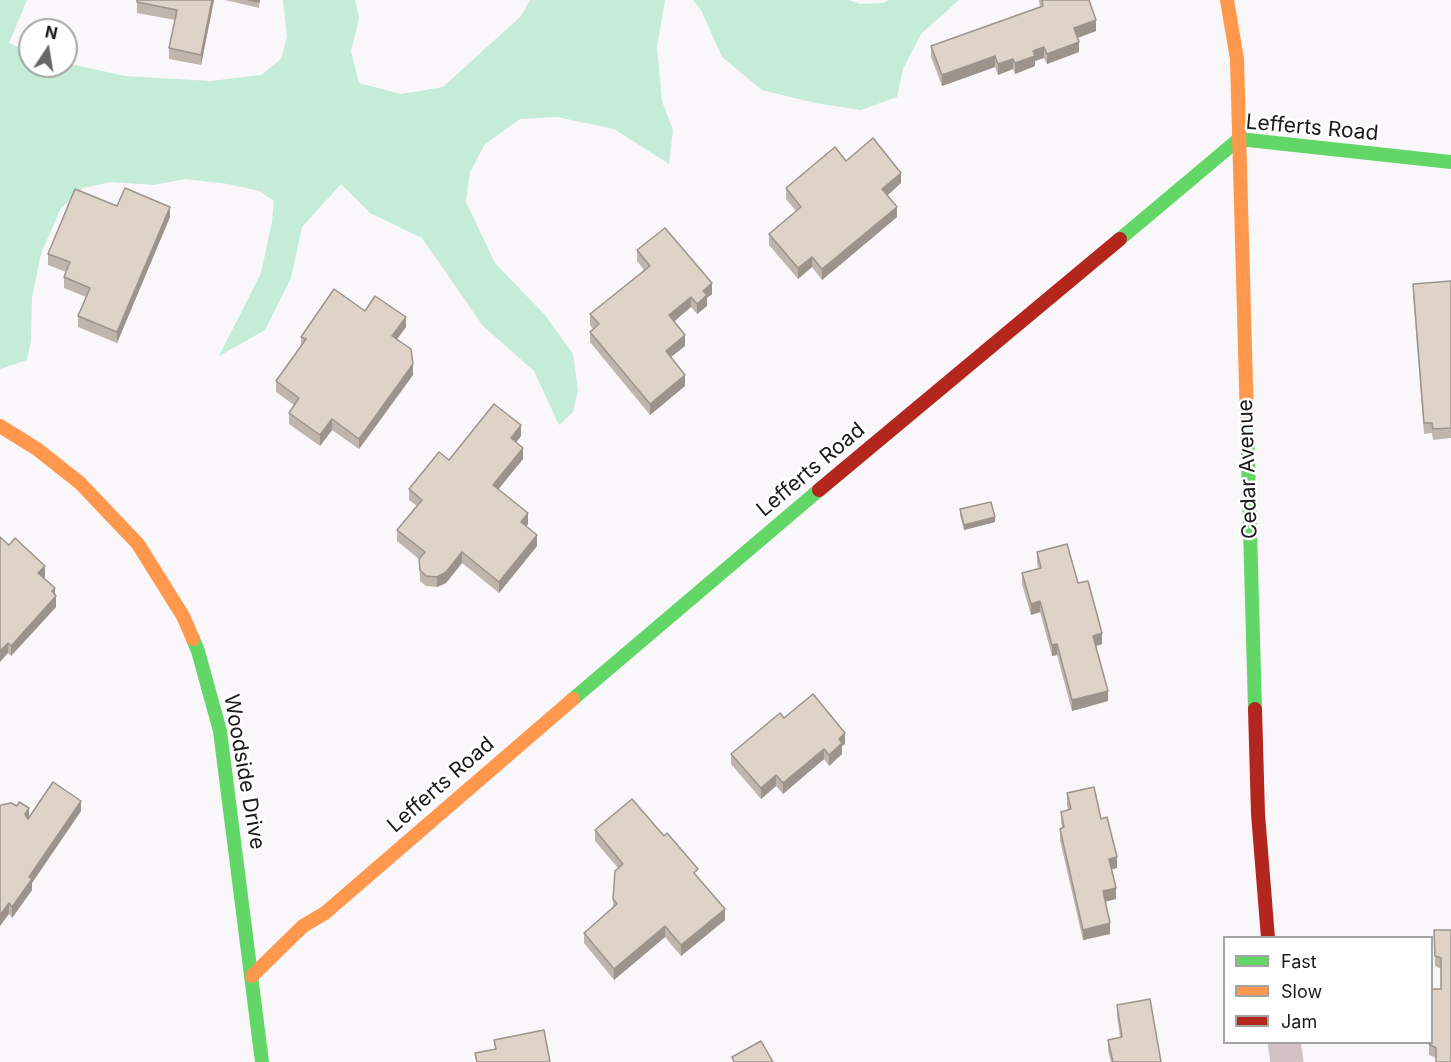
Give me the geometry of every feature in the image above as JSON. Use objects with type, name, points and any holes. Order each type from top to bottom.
[{"type":"street","name":"Cedar Avenue","points":[[1227,0],[1237,59],[1257,814],[1268,936]]},
{"type":"street","name":"Lefferts Road","points":[[252,976],[303,926],[325,913],[697,592],[1239,139],[1451,162]]},
{"type":"street","name":"Woodside Drive","points":[[0,426],[37,449],[80,483],[138,544],[183,616],[198,651],[220,731],[262,1062]]},
{"type":"street","points":[[1284,1044],[1287,1062]]},
{"type":"green space","points":[[0,0],[27,0],[9,43],[18,47],[18,78],[78,78],[78,66],[125,76],[211,81],[261,75],[281,59],[287,37],[283,0],[355,0],[359,18],[351,51],[359,83],[401,94],[443,87],[521,16],[530,0],[665,0],[657,47],[662,101],[673,130],[669,164],[614,129],[557,117],[520,119],[485,144],[470,172],[466,202],[495,263],[545,315],[573,354],[578,390],[573,412],[559,425],[534,371],[483,326],[422,238],[370,213],[341,184],[302,227],[291,278],[265,330],[219,356],[261,273],[274,201],[259,191],[228,184],[185,179],[154,185],[111,182],[83,188],[61,208],[41,254],[32,298],[31,341],[27,360],[0,369]]},
{"type":"green space","points":[[693,0],[849,0],[860,4],[883,3],[889,0],[959,0],[921,34],[903,69],[897,97],[861,110],[815,103],[762,90],[722,57],[701,10]]},
{"type":"building","points":[[137,0],[212,0],[201,55],[169,48],[177,10],[137,2]]},
{"type":"building","points":[[1042,0],[1089,0],[1096,20],[1074,28],[1079,42],[1047,54],[1044,47],[1033,51],[1035,56],[1015,63],[1013,59],[998,64],[995,56],[942,75],[931,46],[1043,6]]},
{"type":"building","points":[[873,138],[901,173],[882,189],[897,207],[822,269],[812,257],[798,268],[769,234],[801,207],[786,188],[835,147],[846,161]]},
{"type":"building","points":[[125,188],[170,207],[117,332],[78,316],[90,288],[64,277],[70,262],[48,254],[75,189],[117,206]]},
{"type":"building","points":[[665,228],[712,283],[703,291],[707,295],[697,304],[691,297],[669,315],[685,335],[666,351],[685,375],[650,404],[590,332],[599,324],[590,314],[650,266],[637,250]]},
{"type":"building","points":[[1451,281],[1451,428],[1433,429],[1432,423],[1424,423],[1413,284]]},
{"type":"building","points":[[334,289],[365,311],[375,296],[406,317],[392,336],[411,349],[413,364],[359,439],[332,419],[320,435],[289,413],[299,398],[276,381],[306,339],[301,337]]},
{"type":"building","points":[[494,404],[521,425],[511,438],[523,448],[493,485],[528,513],[521,522],[537,535],[499,582],[462,552],[446,572],[437,577],[426,576],[420,570],[419,559],[425,552],[397,530],[422,500],[409,489],[439,452],[449,460]]},
{"type":"building","points":[[991,502],[995,517],[964,525],[960,509]]},
{"type":"building","points":[[0,537],[9,545],[15,538],[45,566],[38,573],[55,588],[52,591],[56,596],[11,646],[8,643],[0,651]]},
{"type":"building","points":[[1067,544],[1078,583],[1088,581],[1102,633],[1093,636],[1108,691],[1072,700],[1057,644],[1052,645],[1040,601],[1031,604],[1022,573],[1041,568],[1037,552]]},
{"type":"building","points":[[813,694],[845,733],[839,739],[842,743],[829,755],[824,749],[783,783],[776,775],[761,788],[731,754],[780,713],[784,718]]},
{"type":"building","points":[[53,782],[81,801],[29,877],[32,879],[12,907],[9,903],[0,915],[0,806],[11,803],[17,806],[19,802],[29,808],[25,814],[28,819]]},
{"type":"building","points":[[1094,787],[1101,819],[1107,817],[1117,857],[1109,859],[1116,888],[1103,891],[1110,923],[1083,930],[1060,829],[1064,827],[1061,812],[1071,809],[1067,793]]},
{"type":"building","points":[[632,799],[664,836],[667,833],[698,869],[694,873],[725,909],[681,945],[665,926],[614,969],[584,933],[617,904],[613,899],[615,871],[623,864],[595,830]]},
{"type":"building","points":[[1434,930],[1451,930],[1451,1062],[1436,1062],[1436,1048],[1429,1044],[1433,1044],[1433,989],[1441,989],[1441,958],[1435,956]]},
{"type":"building","points":[[1150,999],[1161,1062],[1113,1062],[1108,1040],[1122,1037],[1117,1005]]},
{"type":"building","points":[[544,1030],[550,1062],[477,1062],[475,1053],[496,1049],[494,1040]]},
{"type":"building","points":[[761,1041],[773,1062],[734,1062],[732,1057]]},
{"type":"traffic: fast","points":[[1120,239],[1239,139],[1451,162]]},
{"type":"traffic: fast","points":[[1247,422],[1255,709]]},
{"type":"traffic: fast","points":[[573,699],[819,490]]},
{"type":"traffic: fast","points":[[193,639],[220,731],[262,1062]]},
{"type":"traffic: slow","points":[[1227,0],[1237,59],[1247,422]]},
{"type":"traffic: slow","points":[[0,426],[37,449],[80,483],[138,544],[183,616],[193,639]]},
{"type":"traffic: slow","points":[[252,976],[303,926],[325,913],[573,699]]},
{"type":"traffic: jam","points":[[819,490],[1120,239]]},
{"type":"traffic: jam","points":[[1255,709],[1258,814],[1268,936]]}]
